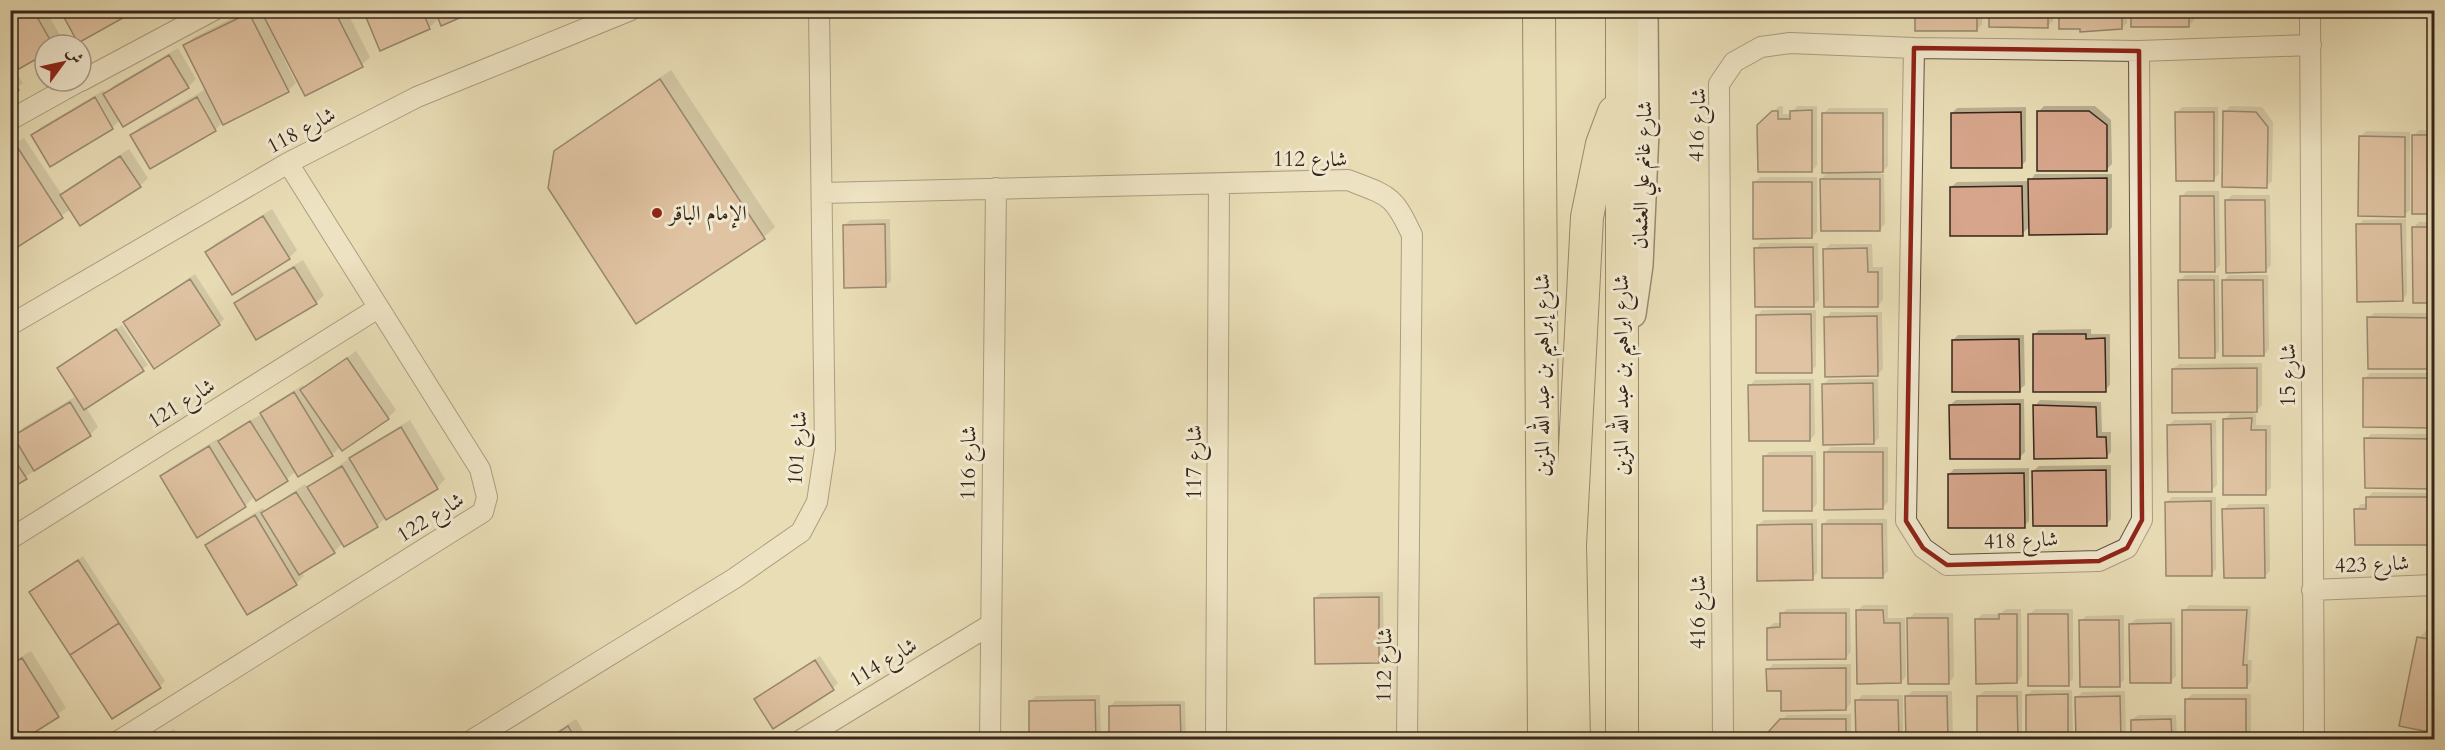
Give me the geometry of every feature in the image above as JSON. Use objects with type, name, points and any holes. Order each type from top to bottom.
[{"type":"main road","name":"شارع إبراهيم بن عبد الله المزين","points":[[1539,10],[1544,740]]},
{"type":"main road","name":"شارع ابراهيم بن عبد الله المزين","points":[[1622,10],[1620,374],[1622,740]]},
{"type":"main road","points":[[1574,740],[1570,545],[1587,218],[1602,144],[1622,89]]},
{"type":"street","points":[[93,75],[214,10]]},
{"type":"street","name":"شارع 118","points":[[10,326],[288,163],[433,90],[631,10]]},
{"type":"street","name":"شارع 101","points":[[472,740],[735,578],[801,532],[817,502],[825,449],[819,10]]},
{"type":"street","name":"شارع غانم علي العثمان","points":[[1620,374],[1639,265],[1645,132],[1644,10]]},
{"type":"street","name":"شارع 15","points":[[2310,10],[2314,740]]},
{"type":"street","name":"شارع 416","points":[[1723,740],[1719,84],[1734,62],[1761,47],[1791,43],[1914,48],[2139,51],[2311,45]]},
{"type":"street","name":"شارع 418","points":[[1914,48],[1906,521],[1923,548],[1947,566],[2099,561],[2127,548],[2142,520],[2139,51]]},
{"type":"street","points":[[10,120],[59,93]]},
{"type":"street","name":"شارع 122","points":[[120,740],[483,512],[487,497],[480,469],[288,163]]},
{"type":"street","name":"شارع 112","points":[[822,193],[1348,180],[1381,192],[1398,205],[1412,235],[1407,740]]},
{"type":"street","name":"شارع 117","points":[[1216,740],[1219,184]]},
{"type":"street","name":"شارع 116","points":[[990,740],[996,188]]},
{"type":"street","name":"شارع 121","points":[[10,539],[378,308]]},
{"type":"street","name":"شارع 423","points":[[2312,590],[2434,585]]},
{"type":"street","name":"شارع 114","points":[[801,740],[990,625]]},
{"type":"highlighted area","points":[[1914,48],[2139,51],[2142,520],[2127,548],[2099,561],[1947,565],[1923,548],[1906,521]]},
{"type":"building","points":[[10,10],[33,10],[46,33],[33,33],[33,61],[19,69],[10,55]]},
{"type":"building","points":[[60,10],[119,10],[123,18],[93,35],[73,33]]},
{"type":"building","points":[[266,10],[334,10],[363,67],[305,96],[262,13]]},
{"type":"building","points":[[363,10],[422,10],[430,29],[380,51]]},
{"type":"building","points":[[435,10],[478,10],[441,26]]},
{"type":"building","points":[[1915,10],[1977,10],[1977,31],[1915,31]]},
{"type":"building","points":[[1989,10],[2048,10],[2048,28],[1989,27]]},
{"type":"building","points":[[2059,10],[2122,10],[2122,29],[2080,32],[2080,29],[2059,29]]},
{"type":"building","points":[[2131,10],[2189,10],[2189,27],[2131,27]]},
{"type":"building","points":[[249,13],[289,92],[223,125],[183,45]]},
{"type":"building","points":[[169,55],[189,88],[123,127],[103,94]]},
{"type":"building","points":[[10,77],[19,90],[10,95]]},
{"type":"building","name":"الإمام الباقر","points":[[660,79],[765,239],[636,324],[548,188],[554,151]]},
{"type":"building","points":[[95,97],[113,129],[50,167],[31,135]]},
{"type":"building","points":[[197,97],[216,131],[150,169],[130,135]]},
{"type":"building","points":[[1812,110],[1812,172],[1758,172],[1757,125],[1772,111],[1778,111],[1778,119],[1790,119],[1790,111]]},
{"type":"building","points":[[2037,111],[2089,111],[2107,125],[2107,171],[2037,171]]},
{"type":"building","points":[[2223,111],[2256,112],[2268,127],[2267,188],[2222,187]]},
{"type":"building","points":[[2021,112],[2022,168],[1951,168],[1951,113]]},
{"type":"building","points":[[2175,112],[2214,112],[2214,181],[2176,181]]},
{"type":"building","points":[[1822,113],[1883,113],[1883,172],[1822,173]]},
{"type":"building","points":[[2412,135],[2434,135],[2434,214],[2412,214]]},
{"type":"building","points":[[2359,136],[2405,137],[2405,217],[2358,216]]},
{"type":"building","points":[[16,145],[63,218],[10,252],[10,148]]},
{"type":"building","points":[[120,156],[141,187],[80,226],[60,195]]},
{"type":"building","points":[[2107,178],[2107,234],[2029,235],[2028,179]]},
{"type":"building","points":[[1820,179],[1880,179],[1880,231],[1821,231]]},
{"type":"building","points":[[1753,182],[1812,182],[1812,238],[1753,239]]},
{"type":"building","points":[[2022,186],[2023,236],[1950,236],[1950,187]]},
{"type":"building","points":[[2180,196],[2214,196],[2215,272],[2180,272]]},
{"type":"building","points":[[2225,200],[2265,200],[2266,272],[2226,273]]},
{"type":"building","points":[[263,216],[290,259],[232,295],[205,252]]},
{"type":"building","points":[[885,224],[886,287],[844,288],[843,225]]},
{"type":"building","points":[[2356,224],[2401,224],[2403,301],[2357,302]]},
{"type":"building","points":[[2412,227],[2432,227],[2434,230],[2434,303],[2413,303]]},
{"type":"building","points":[[1813,247],[1814,307],[1755,307],[1754,248]]},
{"type":"building","points":[[1867,248],[1868,272],[1878,272],[1878,307],[1824,307],[1823,249]]},
{"type":"building","points":[[294,267],[317,304],[256,340],[234,303]]},
{"type":"building","points":[[190,279],[220,325],[154,369],[123,322]]},
{"type":"building","points":[[2178,280],[2214,280],[2215,358],[2179,358]]},
{"type":"building","points":[[2222,280],[2263,280],[2264,356],[2223,356]]},
{"type":"building","points":[[1811,314],[1812,373],[1756,373],[1756,315]]},
{"type":"building","points":[[1877,316],[1878,376],[1825,377],[1824,317]]},
{"type":"building","points":[[2367,317],[2434,318],[2434,369],[2368,369]]},
{"type":"building","points":[[116,329],[144,371],[84,410],[57,368]]},
{"type":"building","points":[[2033,334],[2086,334],[2086,339],[2105,338],[2106,392],[2033,392]]},
{"type":"building","points":[[2019,339],[2020,392],[1952,392],[1952,340]]},
{"type":"building","points":[[347,358],[389,419],[342,451],[300,390]]},
{"type":"building","points":[[2257,368],[2257,412],[2172,413],[2172,369]]},
{"type":"building","points":[[2363,378],[2434,378],[2434,428],[2363,427]]},
{"type":"building","points":[[1873,383],[1874,444],[1823,445],[1822,384]]},
{"type":"building","points":[[1810,384],[1810,441],[1749,441],[1748,385]]},
{"type":"building","points":[[294,392],[333,456],[298,477],[260,413]]},
{"type":"building","points":[[70,402],[91,436],[34,471],[13,436]]},
{"type":"building","points":[[2020,404],[2020,459],[1950,459],[1949,405]]},
{"type":"building","points":[[2033,405],[2096,407],[2097,437],[2106,437],[2107,458],[2034,459]]},
{"type":"building","points":[[2252,418],[2251,430],[2266,430],[2266,495],[2223,495],[2223,419]]},
{"type":"building","points":[[250,421],[288,481],[256,501],[218,441]]},
{"type":"building","points":[[2211,424],[2212,492],[2168,492],[2167,425]]},
{"type":"building","points":[[401,427],[438,489],[386,520],[349,458]]},
{"type":"building","points":[[2364,438],[2434,439],[2434,489],[2365,488]]},
{"type":"building","points":[[209,446],[246,507],[197,538],[160,476]]},
{"type":"building","points":[[1824,452],[1883,452],[1883,509],[1824,510]]},
{"type":"building","points":[[10,453],[27,479],[10,489]]},
{"type":"building","points":[[1763,456],[1812,456],[1812,511],[1763,511]]},
{"type":"building","points":[[342,466],[378,527],[344,547],[307,487]]},
{"type":"building","points":[[2106,470],[2107,526],[2033,526],[2032,471]]},
{"type":"building","points":[[2024,473],[2025,528],[1948,528],[1948,474]]},
{"type":"building","points":[[296,492],[335,553],[299,575],[261,513]]},
{"type":"building","points":[[2366,497],[2434,497],[2434,545],[2355,545],[2354,509],[2366,509]]},
{"type":"building","points":[[2211,501],[2212,576],[2166,576],[2165,502]]},
{"type":"building","points":[[2264,508],[2265,578],[2224,578],[2222,509]]},
{"type":"building","points":[[255,515],[297,585],[247,615],[205,545]]},
{"type":"building","points":[[1812,524],[1813,580],[1757,581],[1757,525]]},
{"type":"building","points":[[1822,524],[1882,524],[1883,578],[1822,578]]},
{"type":"building","points":[[78,560],[119,623],[70,655],[29,592]]},
{"type":"building","points":[[1379,597],[1379,663],[1315,664],[1314,598]]},
{"type":"building","points":[[1856,610],[1883,610],[1884,623],[1900,623],[1901,683],[1857,684]]},
{"type":"building","points":[[2182,610],[2247,610],[2243,665],[2247,665],[2247,688],[2182,688]]},
{"type":"building","points":[[1780,613],[1846,613],[1846,659],[1767,660],[1767,628],[1780,627]]},
{"type":"building","points":[[1999,614],[2017,614],[2017,683],[1976,684],[1975,619],[1999,619]]},
{"type":"building","points":[[2028,614],[2068,614],[2069,686],[2028,686]]},
{"type":"building","points":[[1907,618],[1948,618],[1949,684],[1908,684]]},
{"type":"building","points":[[2079,620],[2119,620],[2120,687],[2080,687]]},
{"type":"building","points":[[119,623],[161,688],[112,719],[70,655]]},
{"type":"building","points":[[2171,623],[2171,683],[2130,683],[2129,624]]},
{"type":"building","points":[[2417,637],[2434,640],[2434,733],[2399,726]]},
{"type":"building","points":[[22,658],[59,717],[24,739],[10,718],[10,665]]},
{"type":"building","points":[[815,660],[834,690],[773,729],[754,699]]},
{"type":"building","points":[[1846,668],[1846,710],[1781,711],[1781,691],[1767,691],[1766,669]]},
{"type":"building","points":[[2068,694],[2068,740],[2026,740],[2026,695]]},
{"type":"building","points":[[1905,696],[1947,696],[1948,740],[1906,740]]},
{"type":"building","points":[[1977,696],[2017,696],[2018,740],[1977,740]]},
{"type":"building","points":[[2120,696],[2121,740],[2076,740],[2075,697]]},
{"type":"building","points":[[2185,699],[2246,699],[2246,740],[2185,740]]},
{"type":"building","points":[[1095,700],[1096,740],[1029,740],[1029,701]]},
{"type":"building","points":[[1855,700],[1898,700],[1899,740],[1856,740]]},
{"type":"building","points":[[1180,705],[1181,740],[1109,740],[1109,706]]},
{"type":"building","points":[[1780,719],[1846,719],[1846,740],[1761,740]]},
{"type":"building","points":[[2171,719],[2172,740],[2131,740],[2131,720]]},
{"type":"building","points":[[568,726],[576,740],[547,740]]},
{"type":"place","name":"الإمام الباقر","points":[[657,213]]}]
